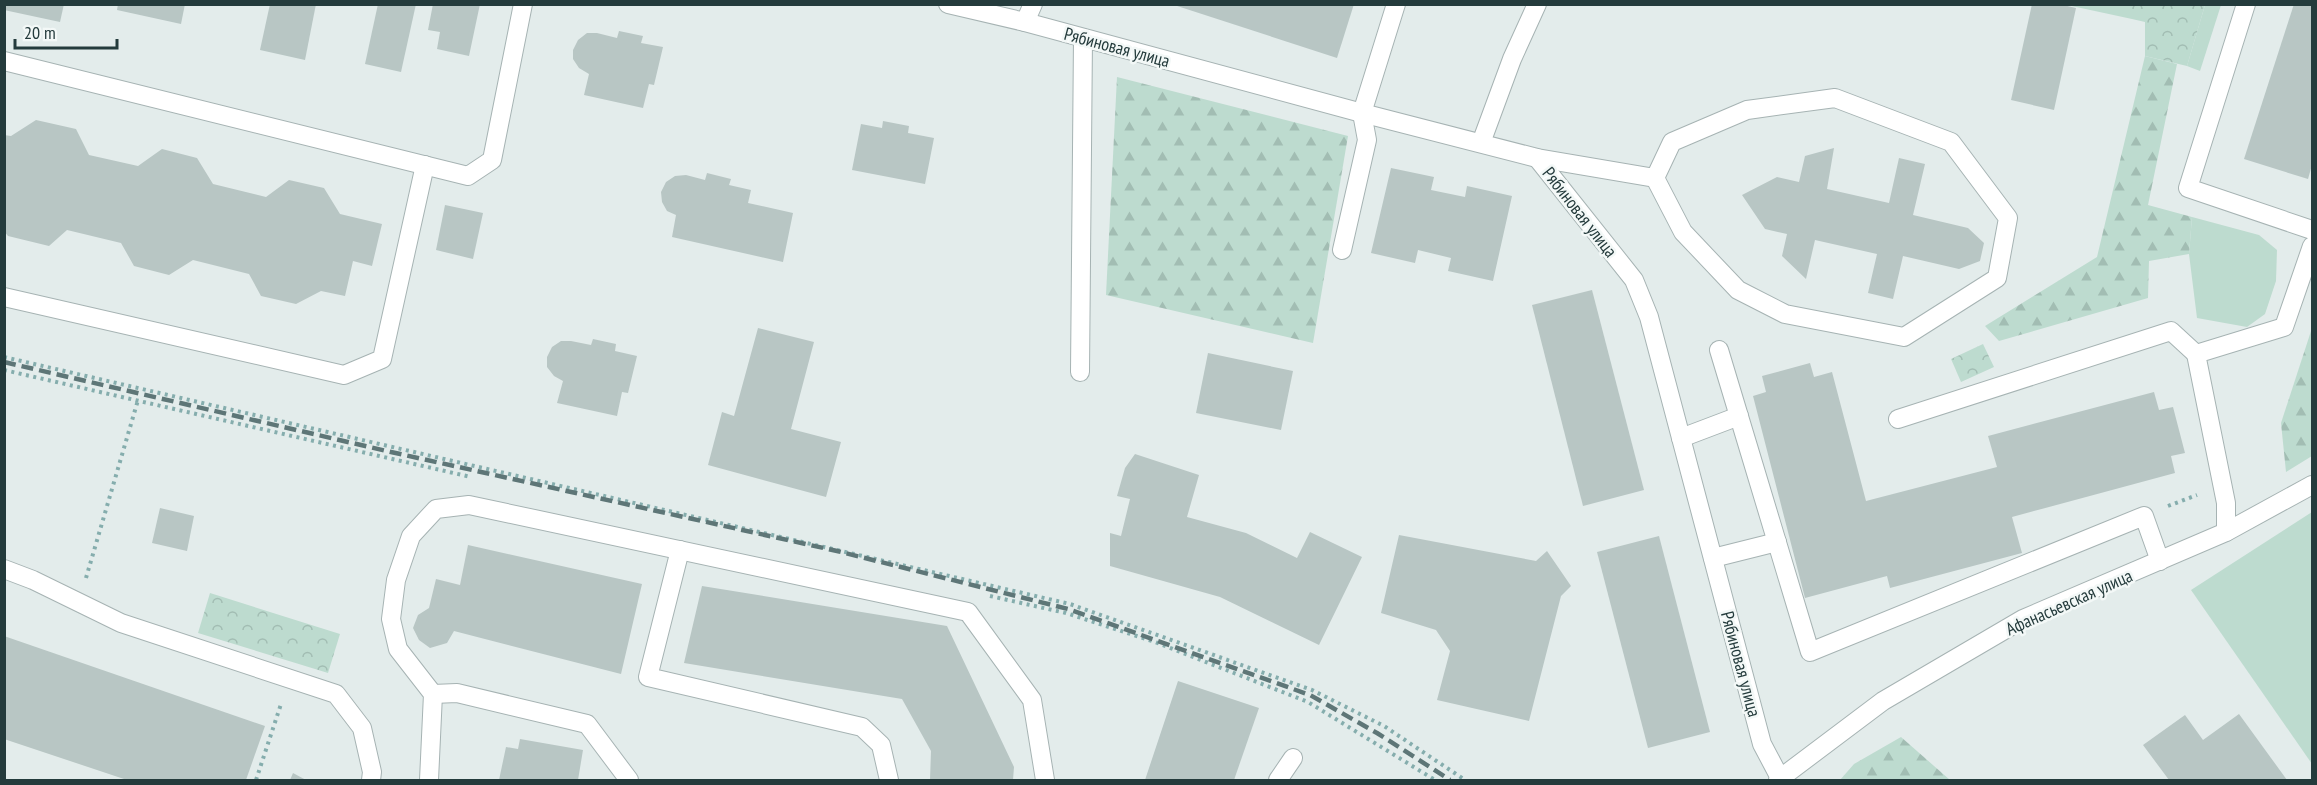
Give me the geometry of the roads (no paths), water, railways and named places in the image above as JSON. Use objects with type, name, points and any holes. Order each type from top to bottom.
[{"type":"street","points":[[4,61],[468,176],[492,160],[524,4]]},
{"type":"street","name":"Рябиновая улица","points":[[948,4],[1025,22],[1537,158],[1634,280],[1649,317],[1762,744],[1779,779]]},
{"type":"street","points":[[1025,22],[1033,4]]},
{"type":"street","points":[[1342,250],[1366,140],[1362,113],[1396,4]]},
{"type":"street","points":[[1481,143],[1512,59],[1537,4]]},
{"type":"street","points":[[2246,4],[2188,188],[2313,230]]},
{"type":"street","points":[[1080,372],[1083,38]]},
{"type":"street","points":[[1835,98],[1951,142],[2008,218],[1997,278],[1904,337],[1785,314],[1738,290],[1683,232],[1655,178],[1672,142],[1748,111],[1835,98]]},
{"type":"street","points":[[1537,158],[1655,178]]},
{"type":"street","points":[[4,297],[344,375],[382,359],[425,165]]},
{"type":"street","points":[[2196,354],[2284,327],[2313,246]]},
{"type":"street","points":[[1898,419],[2171,331],[2196,354],[2223,484],[2226,503],[2226,532]]},
{"type":"street","points":[[1719,350],[1810,652],[2144,516],[2160,561]]},
{"type":"street","points":[[1681,438],[1739,416]]},
{"type":"street","name":"Афанасьевская улица","points":[[1779,779],[1883,700],[2023,619],[2226,532],[2313,485]]},
{"type":"street","points":[[429,780],[432,694],[398,649],[391,619],[396,580],[411,536],[436,509],[469,505],[968,612],[1032,700],[1045,780]]},
{"type":"street","points":[[1713,558],[1777,542]]},
{"type":"street","points":[[680,550],[648,677],[862,727],[881,745],[889,780]]},
{"type":"street","points":[[4,569],[33,580],[120,623],[336,694],[362,728],[372,772],[371,780]]},
{"type":"street","points":[[432,694],[457,693],[587,724],[628,780]]},
{"type":"street","points":[[1278,780],[1293,758]]},
{"type":"railway","points":[[4,362],[391,452],[837,551],[1068,609],[1310,695],[1377,733],[1450,780]]}]
